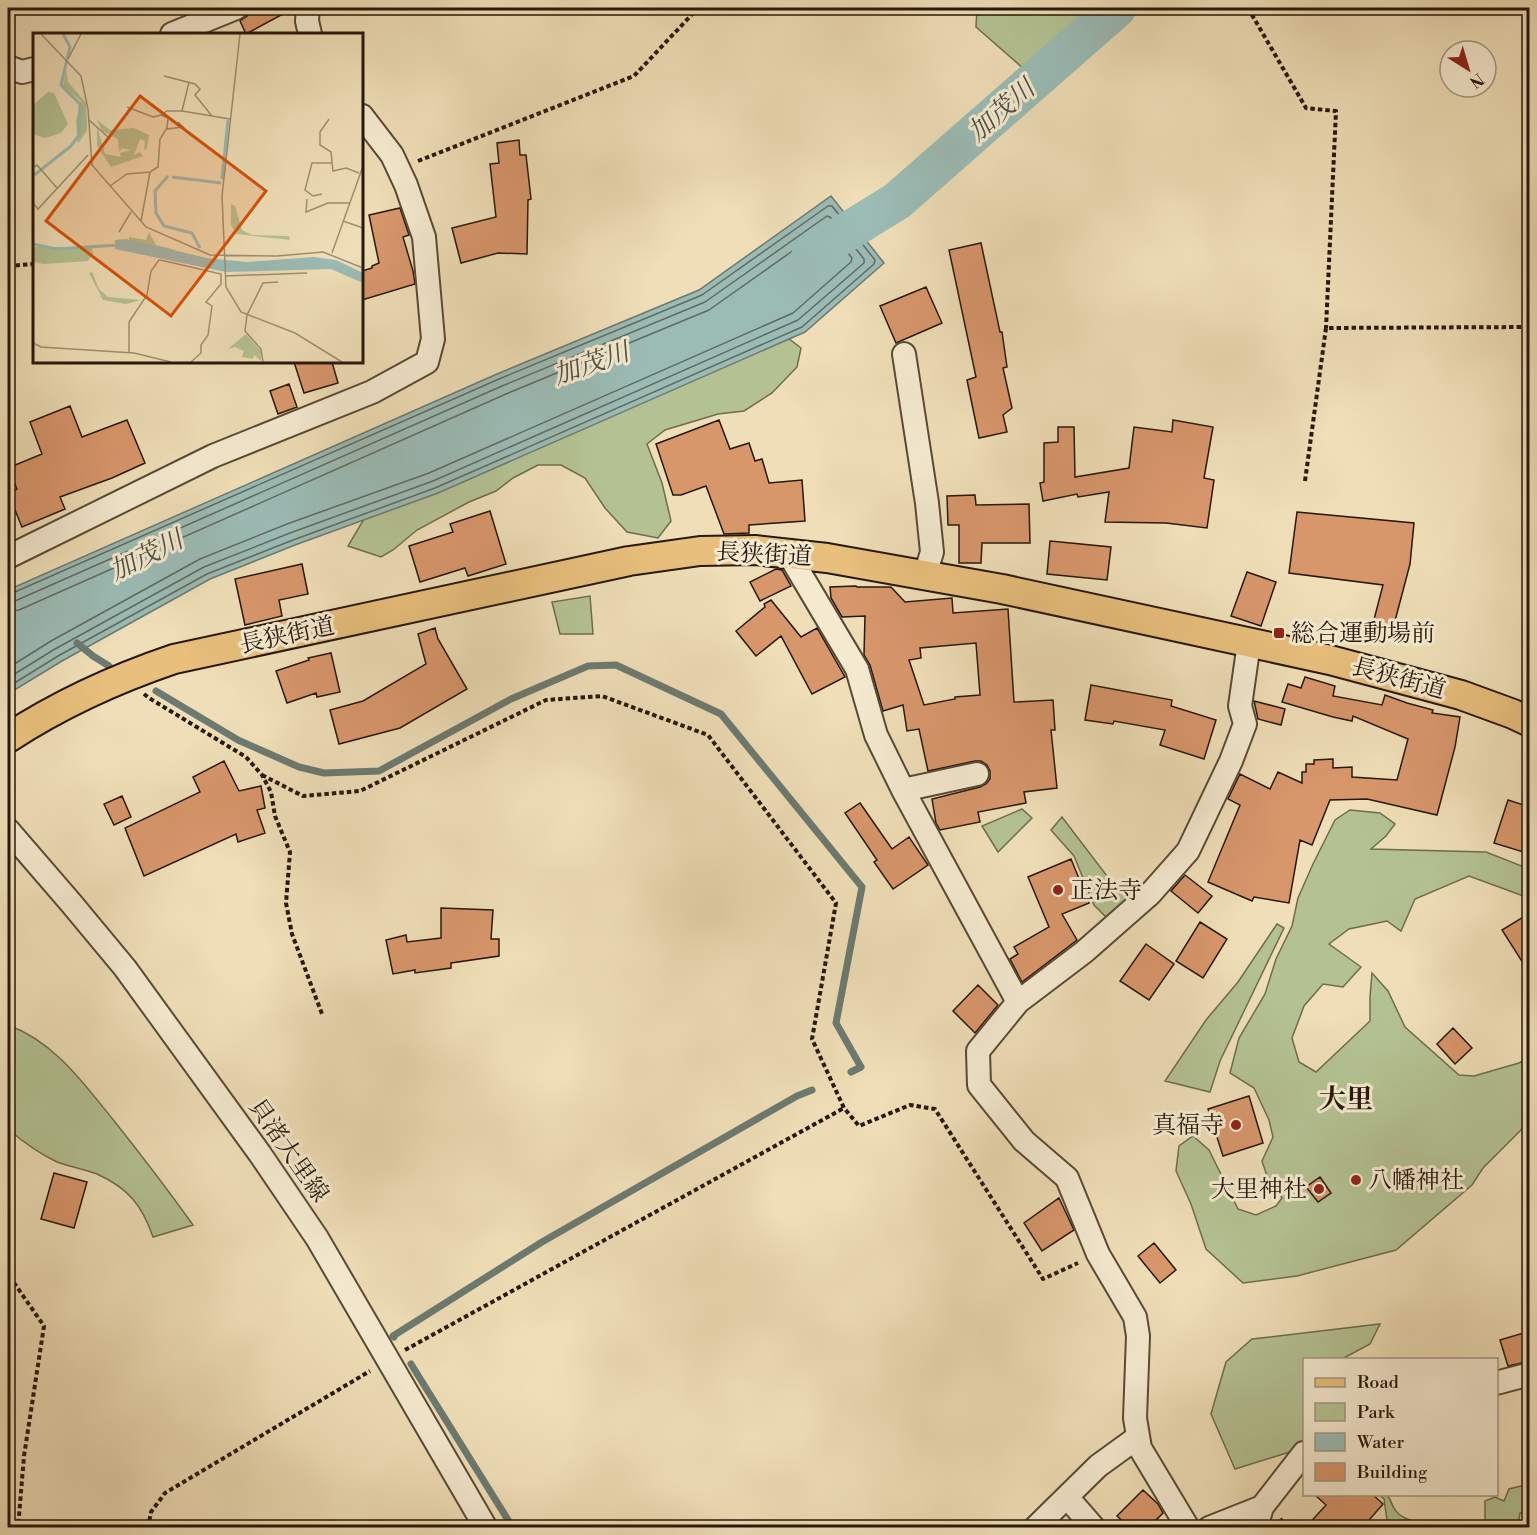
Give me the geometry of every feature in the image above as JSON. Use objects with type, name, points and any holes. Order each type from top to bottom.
[{"type":"main road","name":"長狭街道","points":[[8,738],[59,707],[128,675],[184,657],[629,561],[722,550],[788,553],[893,568],[1002,589],[1330,660],[1421,683],[1494,707],[1530,722]]},
{"type":"street","points":[[174,33],[236,8]]},
{"type":"street","points":[[308,8],[307,21],[310,33]]},
{"type":"street","points":[[8,67],[22,72],[33,69]]},
{"type":"street","points":[[8,557],[213,456],[372,392],[427,362],[433,339],[424,237],[392,155],[363,117]]},
{"type":"street","points":[[904,354],[932,552],[925,575]]},
{"type":"street","points":[[788,553],[857,669],[876,735],[903,790],[1018,1002]]},
{"type":"street","points":[[1188,1527],[1140,1448],[1135,1418],[1138,1336],[1135,1317],[1098,1254],[1067,1178],[1024,1141],[979,1086],[978,1051],[1018,1002],[1084,952],[1150,894],[1188,851],[1231,761],[1245,724],[1240,706],[1249,643]]},
{"type":"street","points":[[903,790],[977,774]]},
{"type":"street","name":"貝渚大里線","points":[[8,830],[125,968],[225,1105],[316,1238],[486,1527]]},
{"type":"street","points":[[1498,1383],[1530,1374]]},
{"type":"street","points":[[1035,1527],[1098,1466],[1138,1437]]},
{"type":"street","points":[[1209,1527],[1259,1517],[1303,1456]]},
{"type":"street","points":[[1067,1497],[1094,1527]]},
{"type":"path","points":[[398,168],[634,76],[698,8]]},
{"type":"path","points":[[1248,8],[1306,108],[1336,111],[1326,328],[1305,481]]},
{"type":"path","points":[[8,266],[33,264]]},
{"type":"path","points":[[1326,328],[1530,327]]},
{"type":"path","points":[[128,675],[149,698],[246,758],[262,775],[271,792],[275,816],[290,852],[286,903],[292,934],[322,1014]]},
{"type":"path","points":[[262,775],[303,796],[360,791],[546,700],[602,696],[708,735],[836,903],[812,1039],[844,1108],[859,1126],[910,1105],[935,1108],[1043,1279],[1098,1254]]},
{"type":"path","points":[[148,1527],[151,1512],[165,1493],[387,1360],[844,1108]]},
{"type":"path","points":[[8,1269],[10,1277],[44,1326],[24,1456],[18,1527]]},
{"type":"green space","points":[[977,8],[1096,8],[1025,70],[976,27]]},
{"type":"green space","points":[[762,318],[801,348],[797,367],[772,393],[744,411],[718,414],[665,430],[647,444],[662,483],[671,521],[658,538],[627,532],[605,508],[585,478],[561,465],[538,465],[513,478],[496,491],[469,502],[417,530],[381,557],[348,546],[371,507]]},
{"type":"green space","points":[[590,596],[593,634],[560,634],[552,602]]},
{"type":"green space","points":[[1022,809],[1032,818],[998,852],[982,826]]},
{"type":"green space","points":[[1350,810],[1380,813],[1395,824],[1386,836],[1371,849],[1486,852],[1529,869],[1529,898],[1469,876],[1415,899],[1401,931],[1387,921],[1349,929],[1329,944],[1361,967],[1343,987],[1323,984],[1304,1006],[1292,1038],[1299,1062],[1316,1072],[1370,1021],[1372,973],[1388,991],[1405,1027],[1459,1075],[1474,1076],[1519,1063],[1529,1057],[1529,1122],[1483,1168],[1472,1185],[1396,1250],[1297,1276],[1243,1283],[1206,1249],[1191,1204],[1176,1171],[1179,1146],[1193,1136],[1209,1150],[1238,1209],[1256,1215],[1276,1206],[1282,1198],[1266,1173],[1262,1161],[1273,1137],[1269,1120],[1254,1088],[1230,1073],[1239,1038],[1265,994],[1276,959],[1292,926],[1298,898],[1313,864],[1335,820]]},
{"type":"green space","points":[[1062,817],[1113,884],[1123,882],[1139,897],[1110,921],[1094,905],[1074,856],[1051,830]]},
{"type":"green space","points":[[1277,924],[1284,928],[1220,1061],[1210,1092],[1165,1081],[1206,1020],[1238,982]]},
{"type":"green space","points":[[8,1025],[40,1042],[68,1066],[92,1093],[193,1225],[153,1237],[139,1207],[117,1185],[97,1174],[51,1159],[8,1129]]},
{"type":"green space","points":[[1380,1324],[1370,1344],[1344,1358],[1303,1358],[1303,1443],[1293,1451],[1235,1469],[1211,1414],[1226,1362],[1252,1339]]},
{"type":"green space","points":[[1529,1484],[1529,1512],[1520,1513],[1518,1527],[1481,1527],[1485,1520],[1485,1501],[1495,1497],[1504,1501],[1509,1489]]},
{"type":"green space","points":[[1380,1496],[1388,1496],[1401,1516],[1429,1527],[1388,1527],[1384,1499]]},
{"type":"water","points":[[831,196],[884,263],[805,332],[438,493],[295,545],[210,579],[62,661],[8,694],[8,590],[497,374],[699,290]]},
{"type":"building","points":[[249,8],[294,8],[246,33],[240,21],[247,16]]},
{"type":"building","points":[[519,140],[520,155],[526,155],[531,199],[528,200],[527,254],[498,253],[461,263],[452,228],[496,217],[490,164],[499,163],[497,143]]},
{"type":"building","points":[[400,208],[409,235],[403,237],[415,284],[363,300],[363,271],[379,263],[369,215]]},
{"type":"building","points":[[981,243],[1000,332],[1002,332],[1007,367],[1003,368],[1012,408],[1003,415],[1007,432],[979,438],[967,380],[976,377],[949,250]]},
{"type":"building","points":[[926,287],[942,323],[896,343],[880,306]]},
{"type":"building","points":[[294,363],[332,363],[338,383],[304,393]]},
{"type":"building","points":[[289,384],[297,407],[278,414],[270,391]]},
{"type":"building","points":[[70,406],[82,437],[127,420],[145,463],[60,497],[65,509],[22,527],[8,493],[17,489],[8,468],[42,454],[30,422]]},
{"type":"building","points":[[719,420],[730,449],[749,443],[755,461],[762,459],[769,483],[802,480],[805,521],[749,525],[749,533],[724,534],[706,486],[681,495],[673,495],[656,444]]},
{"type":"building","points":[[1173,420],[1213,427],[1204,478],[1214,480],[1207,528],[1166,523],[1105,522],[1109,492],[1078,497],[1077,494],[1043,501],[1040,483],[1044,482],[1044,443],[1058,442],[1058,427],[1074,427],[1075,477],[1129,468],[1134,427],[1172,432]]},
{"type":"building","points":[[975,495],[976,505],[1029,504],[1030,543],[982,543],[981,563],[959,563],[959,525],[948,525],[947,496]]},
{"type":"building","points":[[490,511],[506,564],[468,576],[465,568],[420,582],[409,546],[453,532],[450,524]]},
{"type":"building","points":[[1297,512],[1414,523],[1410,564],[1391,636],[1371,631],[1383,585],[1289,573]]},
{"type":"building","points":[[1050,541],[1111,547],[1107,580],[1047,574]]},
{"type":"building","points":[[302,564],[308,594],[279,600],[282,616],[245,625],[235,579]]},
{"type":"building","points":[[776,569],[782,570],[791,586],[760,601],[750,582]]},
{"type":"building","points":[[1247,572],[1276,582],[1261,626],[1231,616]]},
{"type":"building","points":[[830,587],[891,587],[905,602],[952,598],[953,613],[1008,609],[1014,702],[1053,700],[1055,730],[1051,730],[1057,788],[1024,792],[1026,803],[978,812],[980,822],[940,830],[936,823],[932,799],[980,787],[990,779],[990,771],[981,761],[975,761],[928,771],[919,729],[907,731],[903,705],[883,711],[870,665],[864,655],[865,616],[842,617],[831,598]],"holes":[[[976,643],[980,695],[955,697],[955,699],[924,705],[909,660],[921,658],[920,648]]]},
{"type":"building","points":[[771,600],[801,637],[817,628],[845,677],[812,694],[781,636],[756,656],[736,631]]},
{"type":"building","points":[[435,628],[438,639],[467,689],[400,728],[339,744],[330,710],[363,701],[426,664],[418,634]]},
{"type":"building","points":[[331,653],[340,692],[317,697],[316,693],[287,703],[276,671],[309,660],[308,658]]},
{"type":"building","points":[[1305,677],[1335,686],[1333,696],[1382,705],[1385,695],[1433,710],[1432,713],[1460,717],[1455,747],[1437,815],[1367,799],[1330,800],[1312,845],[1300,840],[1289,903],[1254,897],[1252,901],[1208,882],[1240,805],[1228,799],[1240,774],[1270,789],[1278,772],[1302,783],[1302,772],[1306,772],[1306,764],[1314,764],[1314,760],[1333,759],[1333,768],[1352,767],[1352,777],[1397,780],[1408,739],[1353,716],[1352,721],[1282,702],[1288,684],[1301,688]]},
{"type":"building","points":[[1091,685],[1172,700],[1171,706],[1216,720],[1204,759],[1160,745],[1165,730],[1114,721],[1113,724],[1085,720]]},
{"type":"building","points":[[1254,701],[1285,709],[1281,725],[1258,719]]},
{"type":"building","points":[[224,761],[239,791],[261,786],[265,808],[257,810],[265,833],[238,842],[236,834],[144,876],[125,828],[200,792],[193,777]]},
{"type":"building","points":[[122,796],[131,817],[114,825],[104,804]]},
{"type":"building","points":[[1508,800],[1530,807],[1530,854],[1494,843]]},
{"type":"building","points":[[860,803],[892,849],[909,837],[928,865],[893,889],[874,862],[877,860],[845,813]]},
{"type":"building","points":[[1071,859],[1089,903],[1062,914],[1077,940],[1022,982],[1010,959],[1018,954],[1014,947],[1049,927],[1028,877]]},
{"type":"building","points":[[1185,875],[1212,896],[1198,913],[1171,891]]},
{"type":"building","points":[[441,908],[493,910],[491,939],[499,939],[499,956],[451,963],[451,968],[393,974],[386,940],[406,935],[407,942],[441,938]]},
{"type":"building","points":[[1530,913],[1530,974],[1502,930]]},
{"type":"building","points":[[1200,922],[1227,939],[1203,978],[1176,961]]},
{"type":"building","points":[[1146,944],[1174,964],[1149,1000],[1120,981]]},
{"type":"building","points":[[978,985],[998,1005],[975,1033],[953,1011]]},
{"type":"building","points":[[1453,1028],[1472,1048],[1455,1064],[1437,1044]]},
{"type":"building","points":[[1249,1096],[1263,1143],[1223,1156],[1208,1109]]},
{"type":"building","points":[[54,1173],[87,1182],[74,1228],[41,1219]]},
{"type":"building","points":[[1320,1177],[1331,1193],[1318,1202],[1306,1187]]},
{"type":"building","points":[[1059,1198],[1074,1230],[1042,1251],[1024,1223]]},
{"type":"building","points":[[1154,1243],[1176,1270],[1160,1283],[1138,1256]]},
{"type":"building","points":[[1530,1331],[1530,1361],[1508,1366],[1500,1340]]},
{"type":"building","points":[[1143,1490],[1158,1504],[1163,1513],[1149,1527],[1129,1527],[1117,1516]]},
{"type":"building","points":[[1316,1496],[1374,1496],[1383,1504],[1363,1527],[1306,1527],[1326,1505]]},
{"type":"waterway","name":"加茂川","points":[[811,254],[897,201],[1117,8]]},
{"type":"waterway","points":[[77,643],[109,666]]},
{"type":"waterway","points":[[156,691],[238,740],[299,767],[324,773],[379,771],[511,699],[588,666],[616,665],[721,714],[862,887],[836,1023],[861,1067],[851,1072]]},
{"type":"waterway","points":[[394,1337],[542,1242],[797,1096],[812,1090]]},
{"type":"waterway","points":[[411,1364],[513,1528]]},
{"type":"place","name":"総合運動場前","points":[[1279,633]]},
{"type":"place","name":"正法寺","points":[[1058,890]]},
{"type":"place","name":"真福寺","points":[[1236,1125]]},
{"type":"place","name":"八幡神社","points":[[1356,1180]]},
{"type":"place","name":"大里神社","points":[[1319,1189]]},
{"type":"district","name":"大里","points":[[1346,1099]]}]
